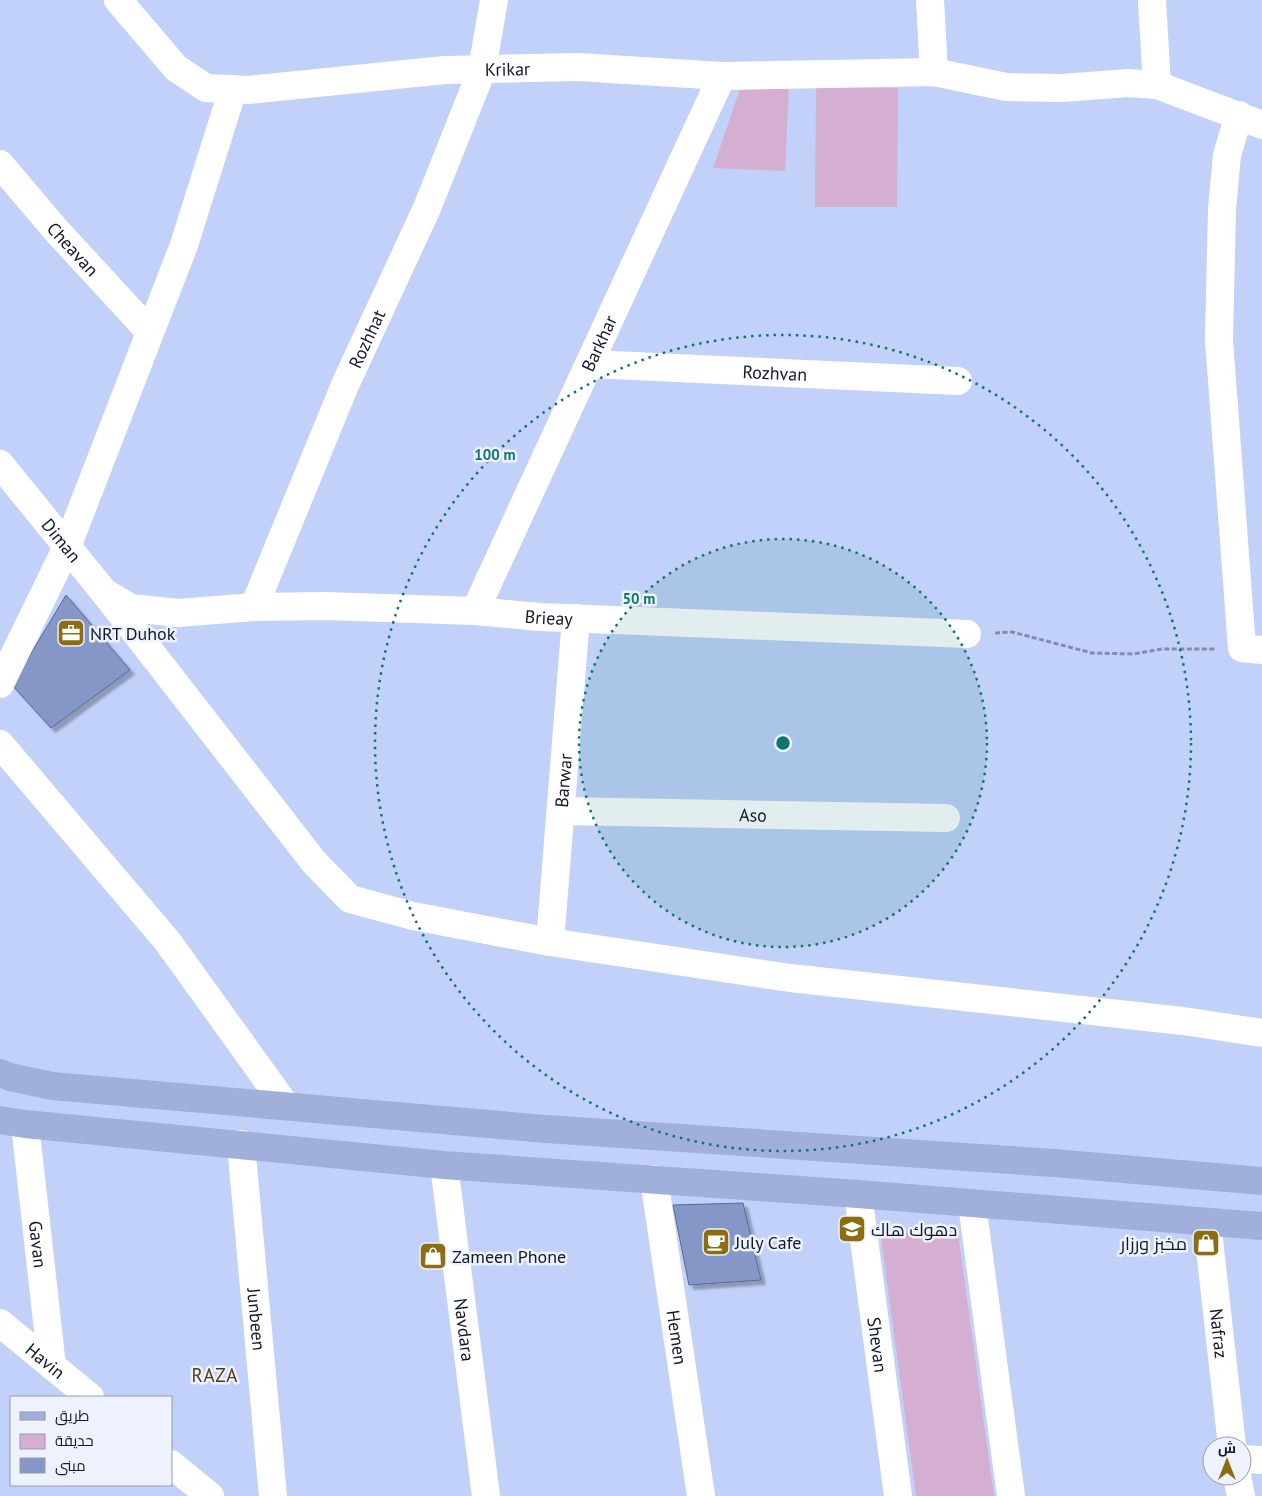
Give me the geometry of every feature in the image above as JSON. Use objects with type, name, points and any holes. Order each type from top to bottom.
[{"type":"main road","points":[[0,1073],[52,1086],[546,1129],[1044,1162],[1262,1181]]},
{"type":"main road","points":[[12,1122],[444,1165],[858,1194],[1262,1226]]},
{"type":"street","name":"Krikar","points":[[118,0],[176,68],[206,88],[258,89],[445,70],[578,67],[722,76],[934,72],[1006,87],[1062,88],[1128,84],[1157,85]]},
{"type":"street","name":"Rozhhat","points":[[254,607],[345,385],[427,208],[482,70],[494,0]]},
{"type":"street","points":[[930,0],[934,72]]},
{"type":"street","points":[[1152,0],[1157,85],[1250,120],[1227,155],[1222,209],[1219,340],[1252,649]]},
{"type":"street","name":"Barkhar","points":[[475,611],[591,364],[722,76]]},
{"type":"street","points":[[0,684],[68,548],[184,245],[233,89]]},
{"type":"street","name":"Cheavan","points":[[0,164],[55,229],[150,332]]},
{"type":"street","name":"Rozhvan","points":[[591,364],[958,381]]},
{"type":"street","name":"Diman","points":[[0,464],[104,592],[131,608]]},
{"type":"street","points":[[104,592],[314,862],[350,899],[413,916],[550,942],[790,978],[1183,1021],[1262,1033]]},
{"type":"street","name":"Brieay","points":[[131,608],[178,613],[254,607],[325,606],[475,611],[576,618],[966,634]]},
{"type":"street","name":"Barwar","points":[[550,942],[576,618]]},
{"type":"street","points":[[0,744],[168,942],[286,1106]]},
{"type":"street","name":"Aso","points":[[562,810],[946,818]]},
{"type":"street","name":"Gavan","points":[[12,1122],[52,1366]]},
{"type":"street","name":"Junbeen","points":[[241,1144],[273,1496]]},
{"type":"street","name":"Navdara","points":[[444,1165],[486,1496]]},
{"type":"street","name":"Hemen","points":[[654,1179],[701,1496]]},
{"type":"street","name":"Shevan","points":[[858,1194],[898,1496]]},
{"type":"street","points":[[972,1204],[1011,1496]]},
{"type":"street","name":"Nafraz","points":[[1207,1222],[1231,1436]]},
{"type":"street","name":"Havin","points":[[0,1323],[89,1396]]},
{"type":"street","points":[[172,1465],[210,1496]]},
{"type":"path","points":[[966,634],[1012,632],[1092,652],[1133,654],[1162,649],[1252,649]]},
{"type":"green space","points":[[789,85],[785,171],[713,168],[741,86]]},
{"type":"green space","points":[[816,87],[898,88],[897,207],[815,207]]},
{"type":"green space","points":[[880,1231],[958,1233],[994,1496],[916,1496]]},
{"type":"building","name":"NRT Duhok","points":[[66,595],[130,670],[51,728],[12,685]]},
{"type":"building","name":"July Cafe","points":[[743,1203],[761,1280],[689,1285],[673,1205]]},
{"type":"place","name":"NRT Duhok","points":[[71,633]]},
{"type":"place","name":"دهوك هاك","points":[[852,1229]]},
{"type":"place","name":"July Cafe","points":[[716,1242]]},
{"type":"place","name":"مخبز ورزار","points":[[1206,1243]]},
{"type":"place","name":"Zameen Phone","points":[[433,1256]]},
{"type":"district","name":"RAZA","points":[[215,1375]]}]
